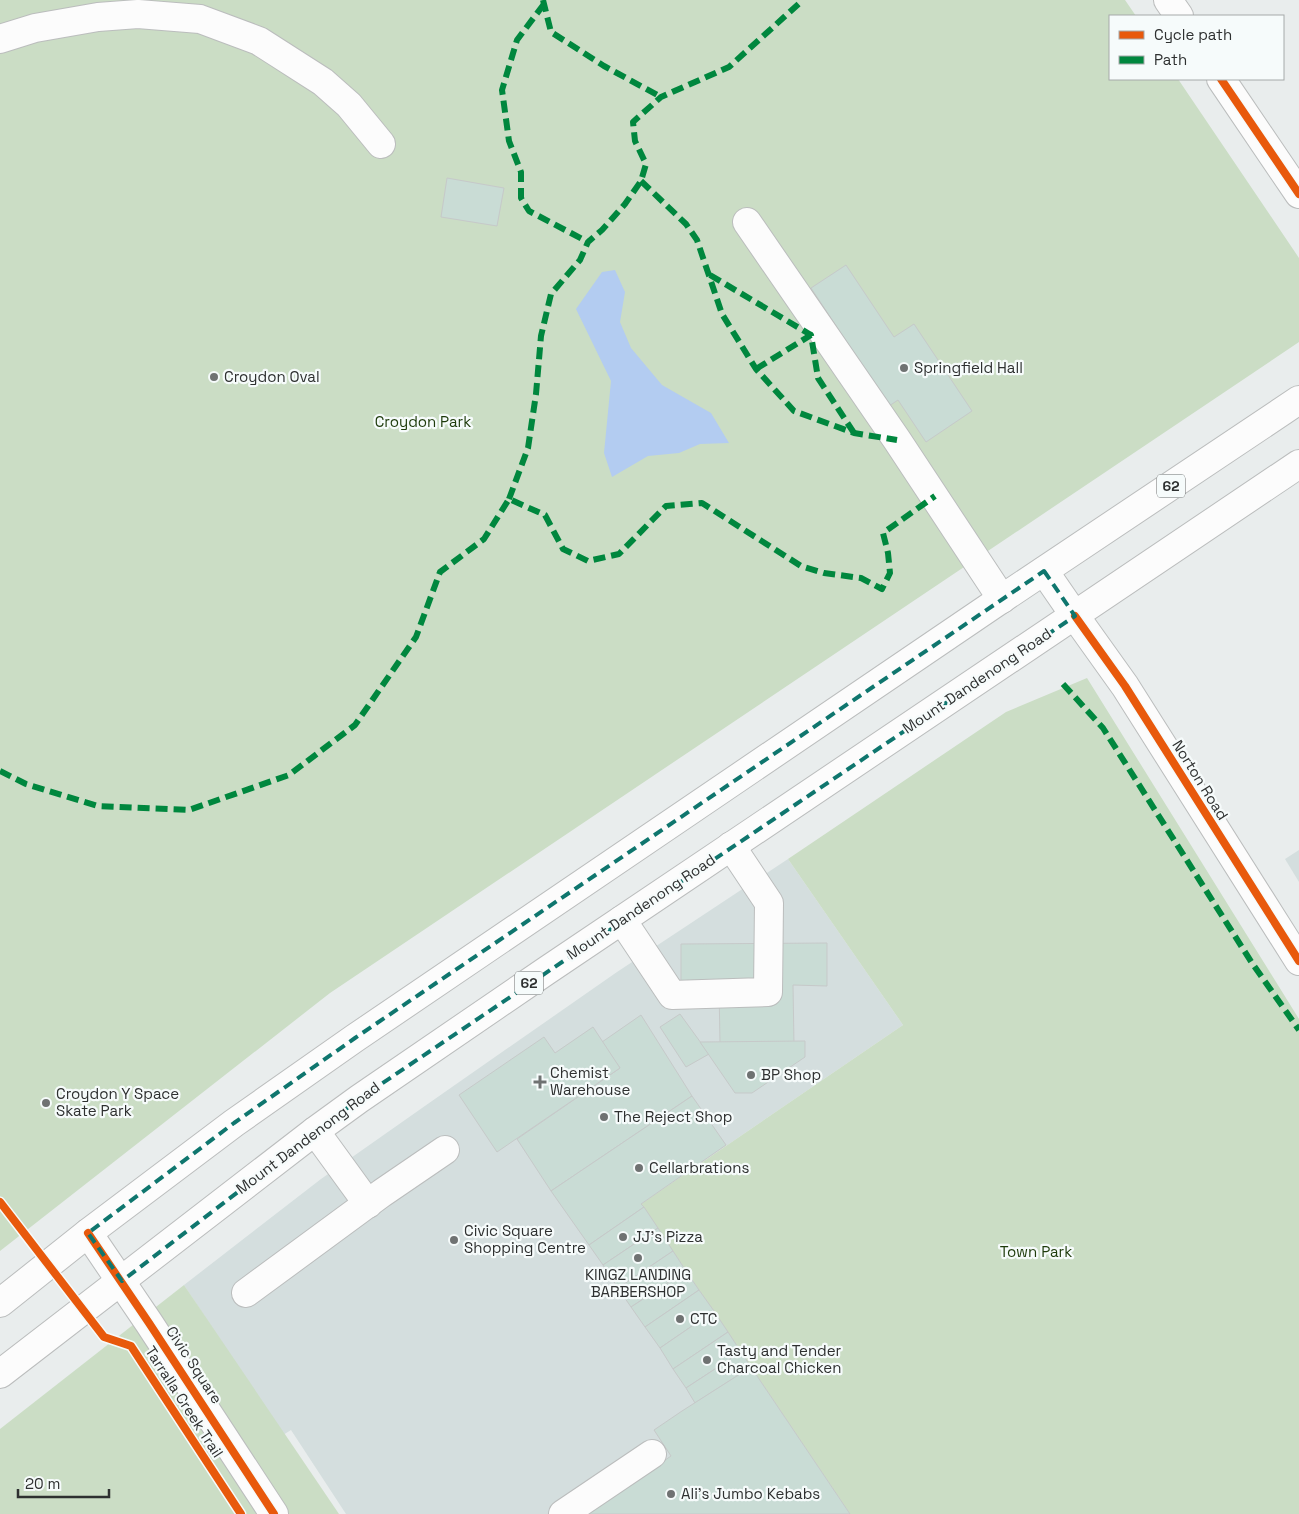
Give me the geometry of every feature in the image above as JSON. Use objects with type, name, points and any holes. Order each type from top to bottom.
[{"type":"main road","points":[[1168,0],[1178,15]]},
{"type":"main road","points":[[0,39],[35,28],[98,17],[138,14],[200,18],[259,41],[323,82],[348,105],[381,144]]},
{"type":"main road","points":[[1222,80],[1299,194]]},
{"type":"main road","points":[[747,222],[902,448],[1002,599]]},
{"type":"main road","name":"62","points":[[0,1303],[88,1233],[234,1123],[355,1038],[1299,400]]},
{"type":"main road","name":"Mount Dandenong Road","points":[[0,1374],[359,1098],[1299,464]]},
{"type":"main road","name":"Norton Road","points":[[1044,572],[1125,686],[1299,962]]},
{"type":"main road","points":[[622,920],[672,995],[768,992],[769,903],[731,846]]},
{"type":"main road","points":[[315,1130],[368,1204]]},
{"type":"main road","points":[[246,1293],[445,1150]]},
{"type":"main road","name":"Civic Square","points":[[88,1233],[122,1281],[274,1514]]},
{"type":"main road","points":[[563,1514],[652,1454]]},
{"type":"highlighted area","points":[[1044,571],[1075,616],[359,1099],[122,1281],[88,1233],[234,1123],[355,1038]]},
{"type":"shaded area","points":[[1299,850],[1299,882],[1285,859]]},
{"type":"shaded area","name":"Civic Square Shopping Centre","points":[[788,859],[903,1025],[641,1204],[850,1514],[346,1514],[291,1430],[283,1435],[184,1285],[321,1179],[617,972]]},
{"type":"green space","name":"Croydon Park","points":[[0,0],[1125,0],[1135,15],[1109,15],[1109,80],[1179,80],[1299,258],[1299,342],[330,993],[0,1251]]},
{"type":"green space","name":"Town Park","points":[[1087,678],[1299,1019],[1299,1514],[850,1514],[641,1204],[903,1025],[788,859],[1006,712]]},
{"type":"green space","points":[[184,1285],[339,1514],[0,1514],[0,1429]]},
{"type":"water","points":[[615,270],[625,292],[620,322],[631,348],[662,385],[711,413],[729,443],[700,444],[679,453],[648,456],[612,477],[604,453],[611,381],[576,309],[602,272]]},
{"type":"building","points":[[447,178],[504,188],[497,226],[441,217]]},
{"type":"building","name":"Springfield Hall","points":[[846,265],[894,337],[914,324],[972,411],[926,442],[898,400],[889,406],[811,288]]},
{"type":"building","points":[[827,943],[827,986],[793,985],[794,1045],[720,1044],[719,985],[681,986],[681,944]]},
{"type":"building","points":[[680,1014],[709,1054],[686,1067],[660,1027]]},
{"type":"building","name":"The Reject Shop","points":[[641,1015],[692,1096],[551,1191],[517,1139],[620,1068],[602,1042]]},
{"type":"building","name":"Chemist Warehouse","points":[[593,1027],[620,1068],[497,1152],[459,1095],[544,1037],[555,1053]]},
{"type":"building","name":"BP Shop","points":[[805,1041],[805,1057],[752,1093],[735,1093],[700,1042]]},
{"type":"building","name":"Cellarbrations","points":[[692,1096],[726,1145],[641,1204],[644,1207],[589,1245],[551,1191]]},
{"type":"building","name":"JJ's Pizza","points":[[644,1207],[658,1228],[603,1265],[589,1245]]},
{"type":"building","name":"KINGZ LANDING BARBERSHOP","points":[[658,1228],[673,1251],[618,1288],[603,1265]]},
{"type":"building","points":[[673,1251],[686,1271],[631,1307],[618,1288]]},
{"type":"building","points":[[686,1271],[699,1290],[645,1327],[631,1307]]},
{"type":"building","name":"CTC","points":[[699,1290],[714,1311],[660,1348],[645,1327]]},
{"type":"building","points":[[714,1311],[728,1332],[673,1369],[660,1348]]},
{"type":"building","name":"Tasty and Tender Charcoal Chicken","points":[[728,1332],[741,1352],[686,1388],[673,1369]]},
{"type":"building","points":[[741,1352],[751,1367],[695,1403],[686,1388]]},
{"type":"building","points":[[751,1367],[850,1514],[587,1514],[671,1456],[654,1430]]},
{"type":"marked path","points":[[543,0],[551,32],[604,66],[661,97]]},
{"type":"marked path","points":[[509,499],[528,448],[536,394],[541,336],[551,294],[580,260],[588,242],[602,230],[625,204],[641,181],[646,164],[635,141],[633,122],[661,97],[729,67],[803,0]]},
{"type":"marked path","points":[[544,4],[517,40],[502,90],[509,141],[521,172],[521,198],[529,211],[588,242]]},
{"type":"marked path","points":[[641,181],[686,224],[697,240],[722,314],[756,369],[794,411],[854,433],[897,440]]},
{"type":"marked path","points":[[710,275],[811,335]]},
{"type":"marked path","points":[[756,369],[811,335],[818,378],[854,433]]},
{"type":"marked path","points":[[0,771],[26,784],[98,806],[189,810],[289,775],[355,725],[416,637],[440,572],[484,539],[509,499],[545,515],[563,549],[588,561],[619,554],[666,506],[702,503],[801,566],[824,573],[861,578],[882,589],[890,573],[883,533],[935,496]]},
{"type":"marked path","points":[[1063,684],[1103,728],[1252,963],[1299,1030]]},
{"type":"cycle path","points":[[1222,80],[1299,194]]},
{"type":"cycle path","points":[[1075,616],[1125,686],[1299,961]]},
{"type":"cycle path","name":"Tarralla Creek Trail","points":[[0,1202],[104,1337],[131,1346],[241,1514]]},
{"type":"cycle path","name":"Tarralla Creek Trail","points":[[88,1233],[274,1514]]},
{"type":"place","name":"Springfield Hall","points":[[904,368]]},
{"type":"place","name":"Croydon Oval","points":[[214,377]]},
{"type":"place","name":"BP Shop","points":[[751,1075]]},
{"type":"place","name":"Chemist Warehouse","points":[[540,1082]]},
{"type":"place","name":"Croydon Y Space Skate Park","points":[[46,1103]]},
{"type":"place","name":"The Reject Shop","points":[[604,1117]]},
{"type":"place","name":"Cellarbrations","points":[[639,1168]]},
{"type":"place","name":"JJ's Pizza","points":[[623,1237]]},
{"type":"place","name":"Civic Square Shopping Centre","points":[[454,1240]]},
{"type":"place","name":"KINGZ LANDING BARBERSHOP","points":[[638,1258]]},
{"type":"place","name":"CTC","points":[[680,1319]]},
{"type":"place","name":"Tasty and Tender Charcoal Chicken","points":[[707,1360]]},
{"type":"place","name":"Ali's Jumbo Kebabs","points":[[671,1494]]}]
